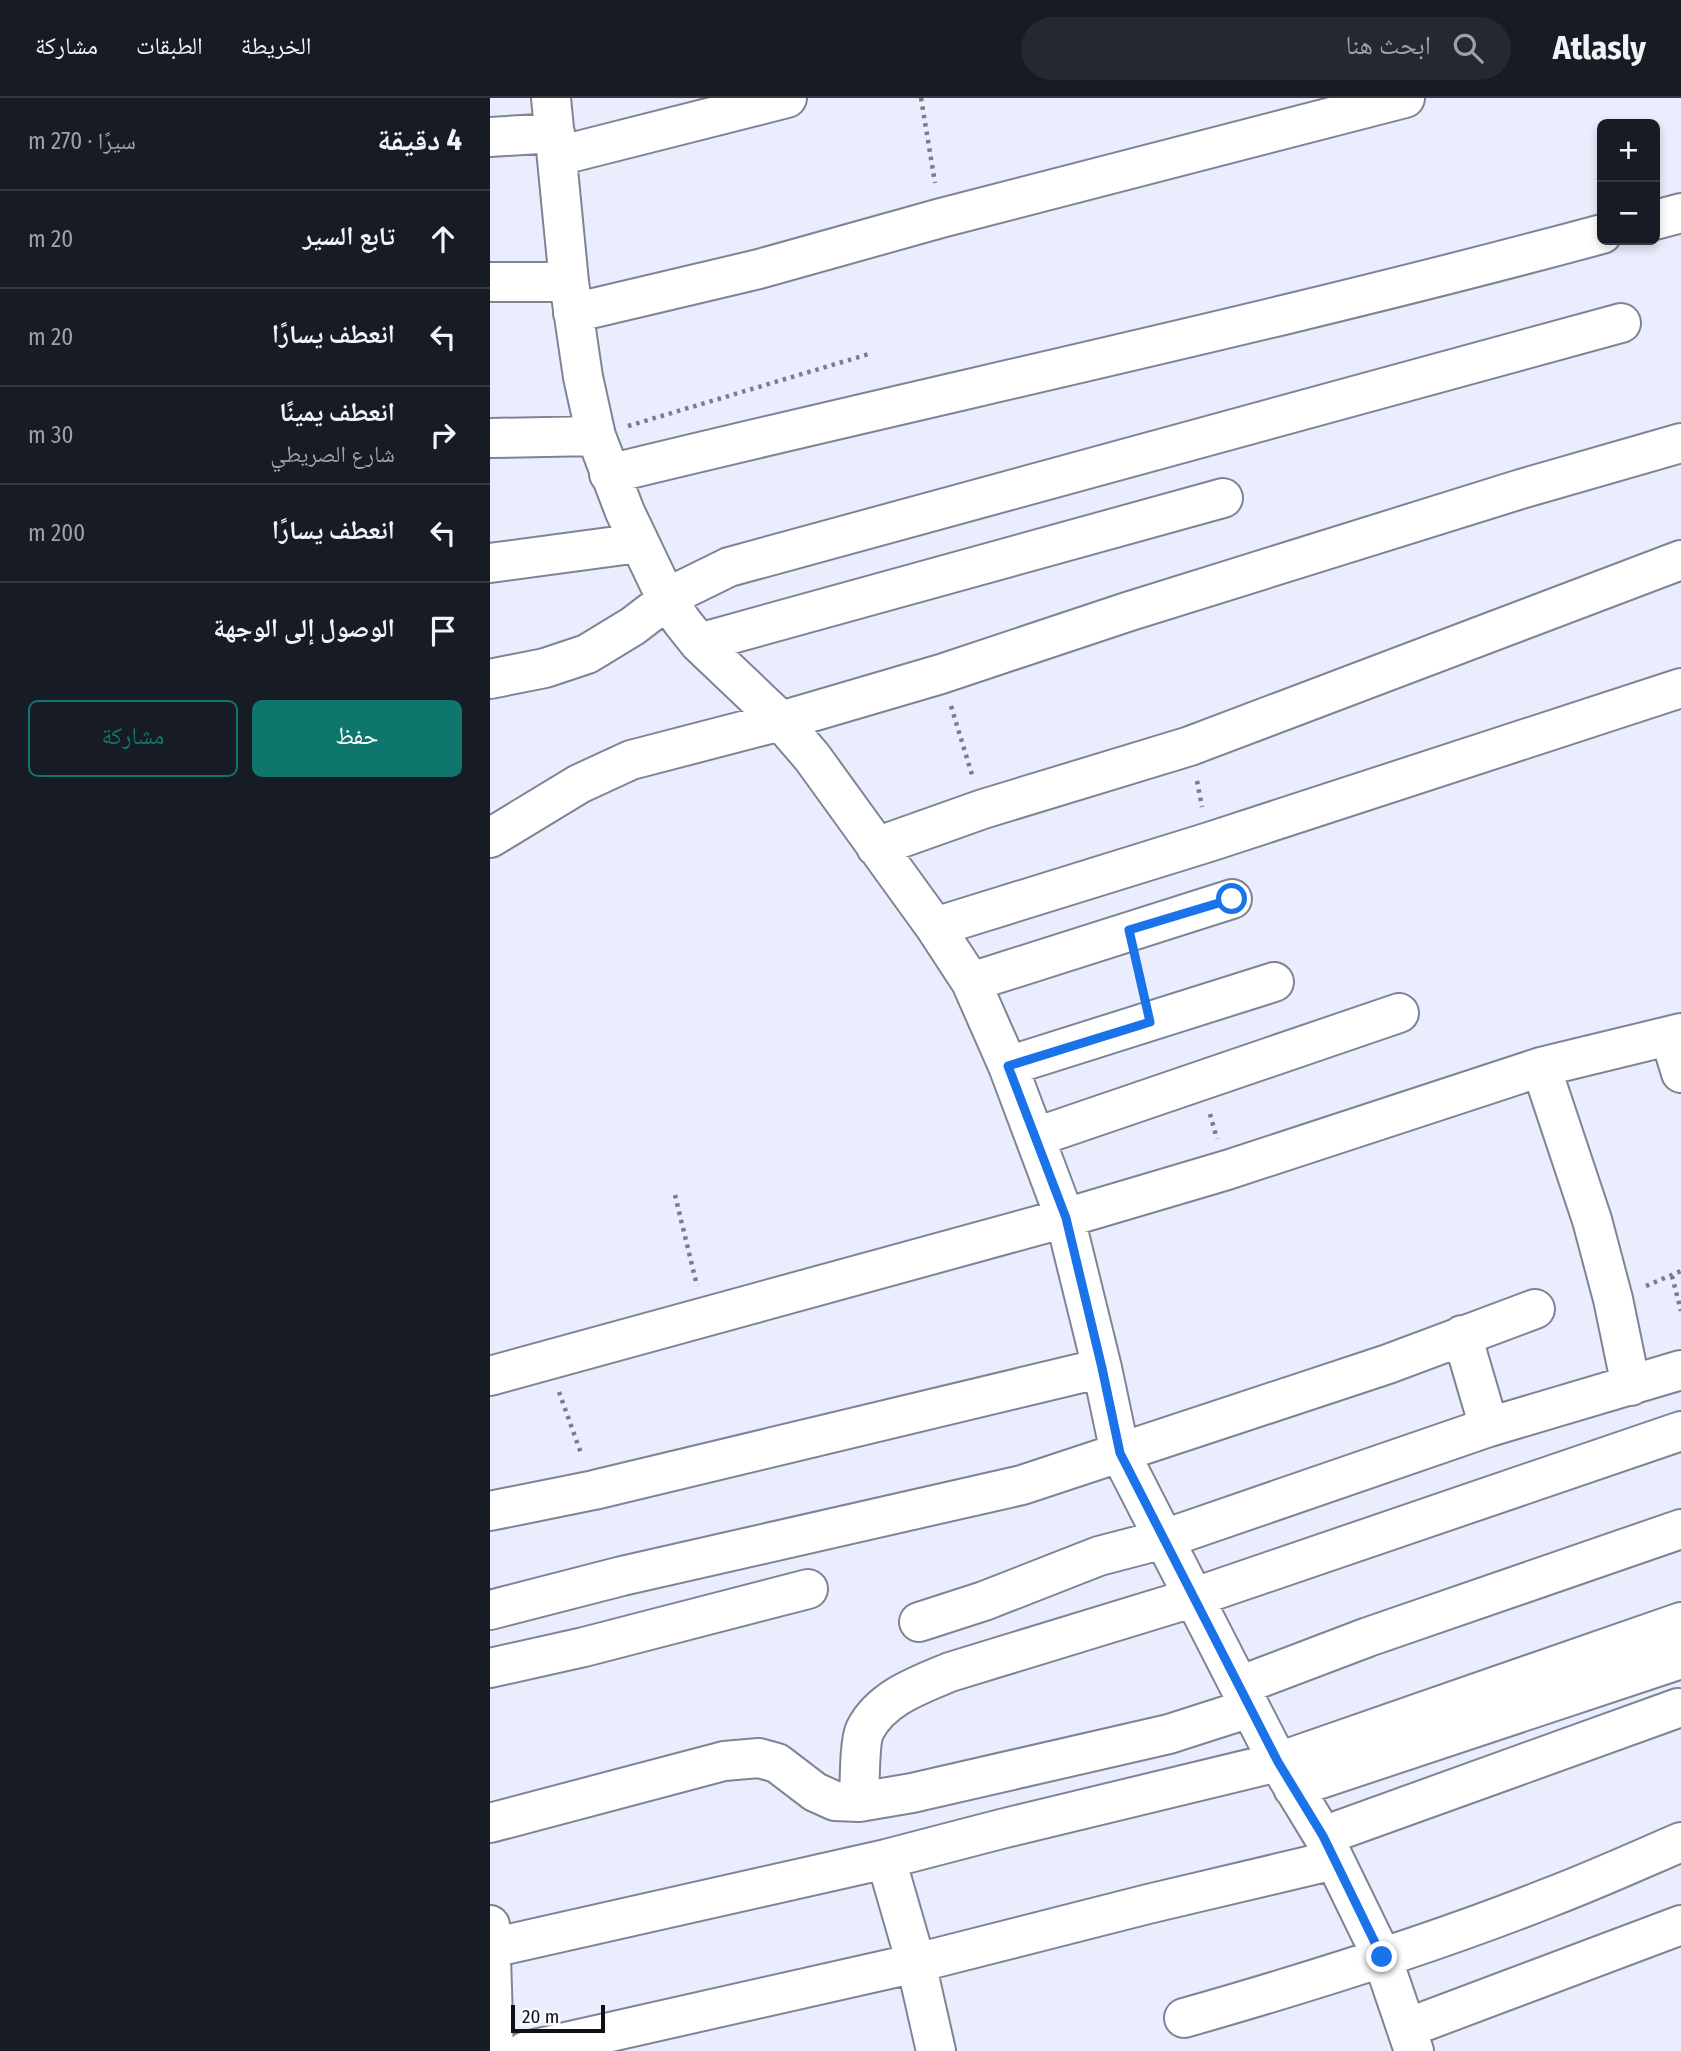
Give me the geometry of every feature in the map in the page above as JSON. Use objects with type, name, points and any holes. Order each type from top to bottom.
[{"type":"street","points":[[490,137],[787,98]]},
{"type":"street","points":[[490,282],[571,297],[759,269],[941,218],[1405,98]]},
{"type":"street","points":[[555,129],[571,297],[583,377],[596,436],[609,474],[639,543],[667,600],[699,643],[781,721],[812,757],[935,927],[971,982],[1037,1137],[1066,1218],[1120,1453],[1244,1697],[1329,1848],[1382,1957],[1411,2040],[1678,1935]]},
{"type":"street","points":[[1660,219],[1681,213]]},
{"type":"street","points":[[609,474],[888,406],[1178,342],[1445,277],[1597,235]]},
{"type":"street","points":[[490,679],[545,668],[587,654],[707,576],[758,558],[1621,323]]},
{"type":"street","points":[[490,438],[596,436]]},
{"type":"street","points":[[490,838],[588,779],[623,764],[941,674],[1127,612],[1521,489],[1681,443]]},
{"type":"street","points":[[699,643],[1223,498]]},
{"type":"street","points":[[490,563],[639,543]]},
{"type":"street","points":[[876,847],[983,809],[1190,746],[1681,560]]},
{"type":"street","points":[[935,927],[1209,842],[1681,688]]},
{"type":"street","points":[[971,982],[1232,899]]},
{"type":"street","points":[[1008,1066],[1274,982]]},
{"type":"street","points":[[1037,1137],[1399,1013]]},
{"type":"street","points":[[490,1376],[1066,1218],[1227,1170],[1541,1067],[1676,1035],[1681,1073]]},
{"type":"street","points":[[1541,1067],[1592,1220],[1613,1299],[1631,1386]]},
{"type":"street","points":[[490,1611],[622,1576],[958,1502],[1022,1485],[1388,1364],[1535,1309]]},
{"type":"street","points":[[1462,1335],[1489,1427]]},
{"type":"street","points":[[490,1511],[594,1490],[1102,1368]]},
{"type":"street","points":[[919,1622],[984,1601],[1099,1556],[1164,1539],[1489,1427],[1681,1370]]},
{"type":"street","points":[[859,1802],[864,1732],[888,1702],[950,1672],[1192,1598],[1681,1431]]},
{"type":"street","points":[[490,1823],[724,1761],[759,1758],[777,1763],[815,1792],[835,1801],[859,1802],[912,1793],[1169,1734],[1368,1637],[1681,1529]]},
{"type":"street","points":[[490,1668],[584,1647],[808,1589]]},
{"type":"street","points":[[1286,1775],[1681,1622]]},
{"type":"street","points":[[491,1948],[886,1859],[1286,1775],[1671,1662],[1679,1712],[1329,1848],[1135,1907],[916,1963],[526,2051]]},
{"type":"street","points":[[1184,2018],[1382,1957],[1547,1899],[1681,1842]]},
{"type":"street","points":[[886,1859],[916,1963],[936,2051]]},
{"type":"street","points":[[490,1925],[494,2051]]},
{"type":"path","points":[[921,98],[941,218]]},
{"type":"path","points":[[596,436],[869,354]]},
{"type":"path","points":[[941,674],[983,809]]},
{"type":"path","points":[[1190,746],[1209,842]]},
{"type":"path","points":[[1129,930],[1150,1022]]},
{"type":"path","points":[[1200,1081],[1227,1170]]},
{"type":"path","points":[[675,1195],[704,1318]]},
{"type":"path","points":[[1681,1271],[1672,1276],[1681,1311]]},
{"type":"path","points":[[548,1362],[594,1490]]},
{"type":"route","points":[[1232,899],[1129,930],[1150,1022],[1008,1066],[1066,1218],[1120,1453],[1278,1762],[1323,1836],[1382,1957]]}]
